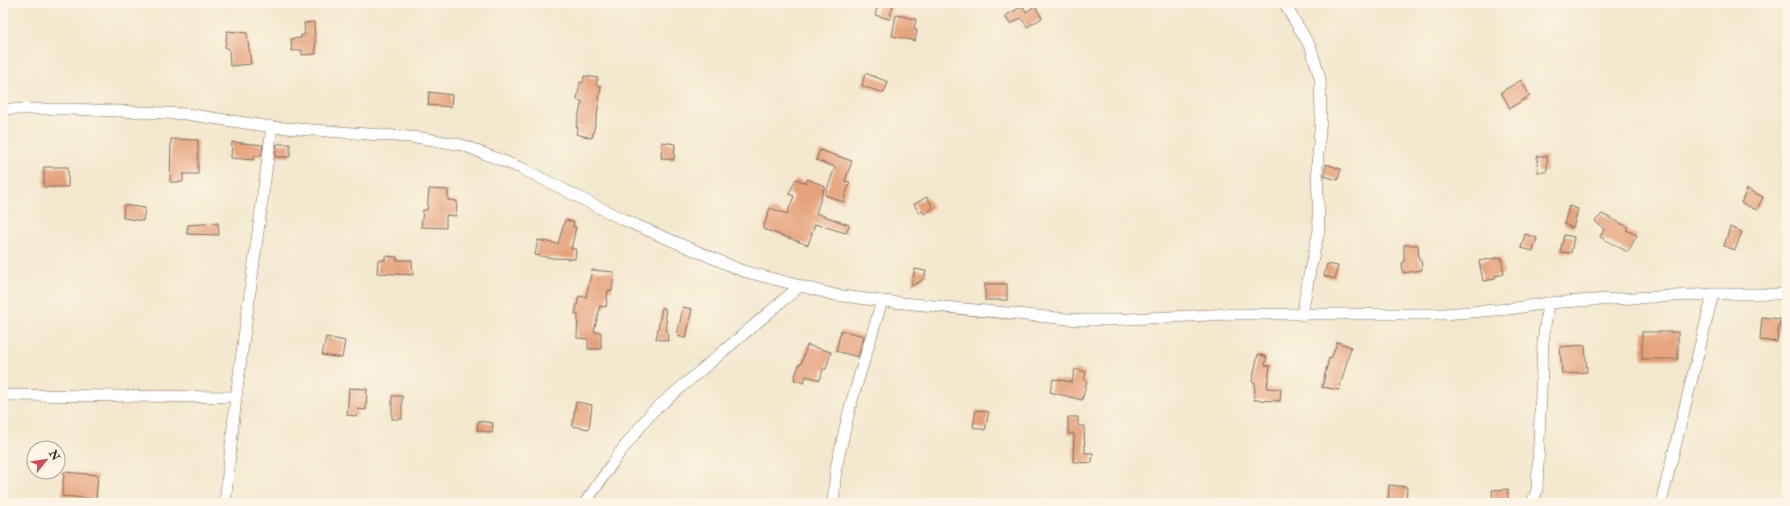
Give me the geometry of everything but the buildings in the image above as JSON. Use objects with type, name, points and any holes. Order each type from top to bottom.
[{"type":"street","points":[[1284,3],[1311,48],[1320,78],[1320,117],[1317,168],[1319,230],[1302,315]]},
{"type":"street","points":[[3,109],[71,109],[186,114],[272,127],[422,138],[462,145],[521,168],[624,220],[743,271],[835,295],[882,301],[1079,320],[1108,320],[1230,314],[1444,314],[1509,309],[1548,303],[1713,294],[1787,294]]},
{"type":"street","points":[[225,503],[236,398],[272,127]]},
{"type":"street","points":[[585,503],[618,455],[652,412],[800,286]]},
{"type":"street","points":[[1661,503],[1713,294]]},
{"type":"street","points":[[833,503],[836,468],[850,407],[882,301]]},
{"type":"street","points":[[1532,503],[1537,490],[1543,342],[1548,303]]},
{"type":"street","points":[[3,395],[236,398]]}]
